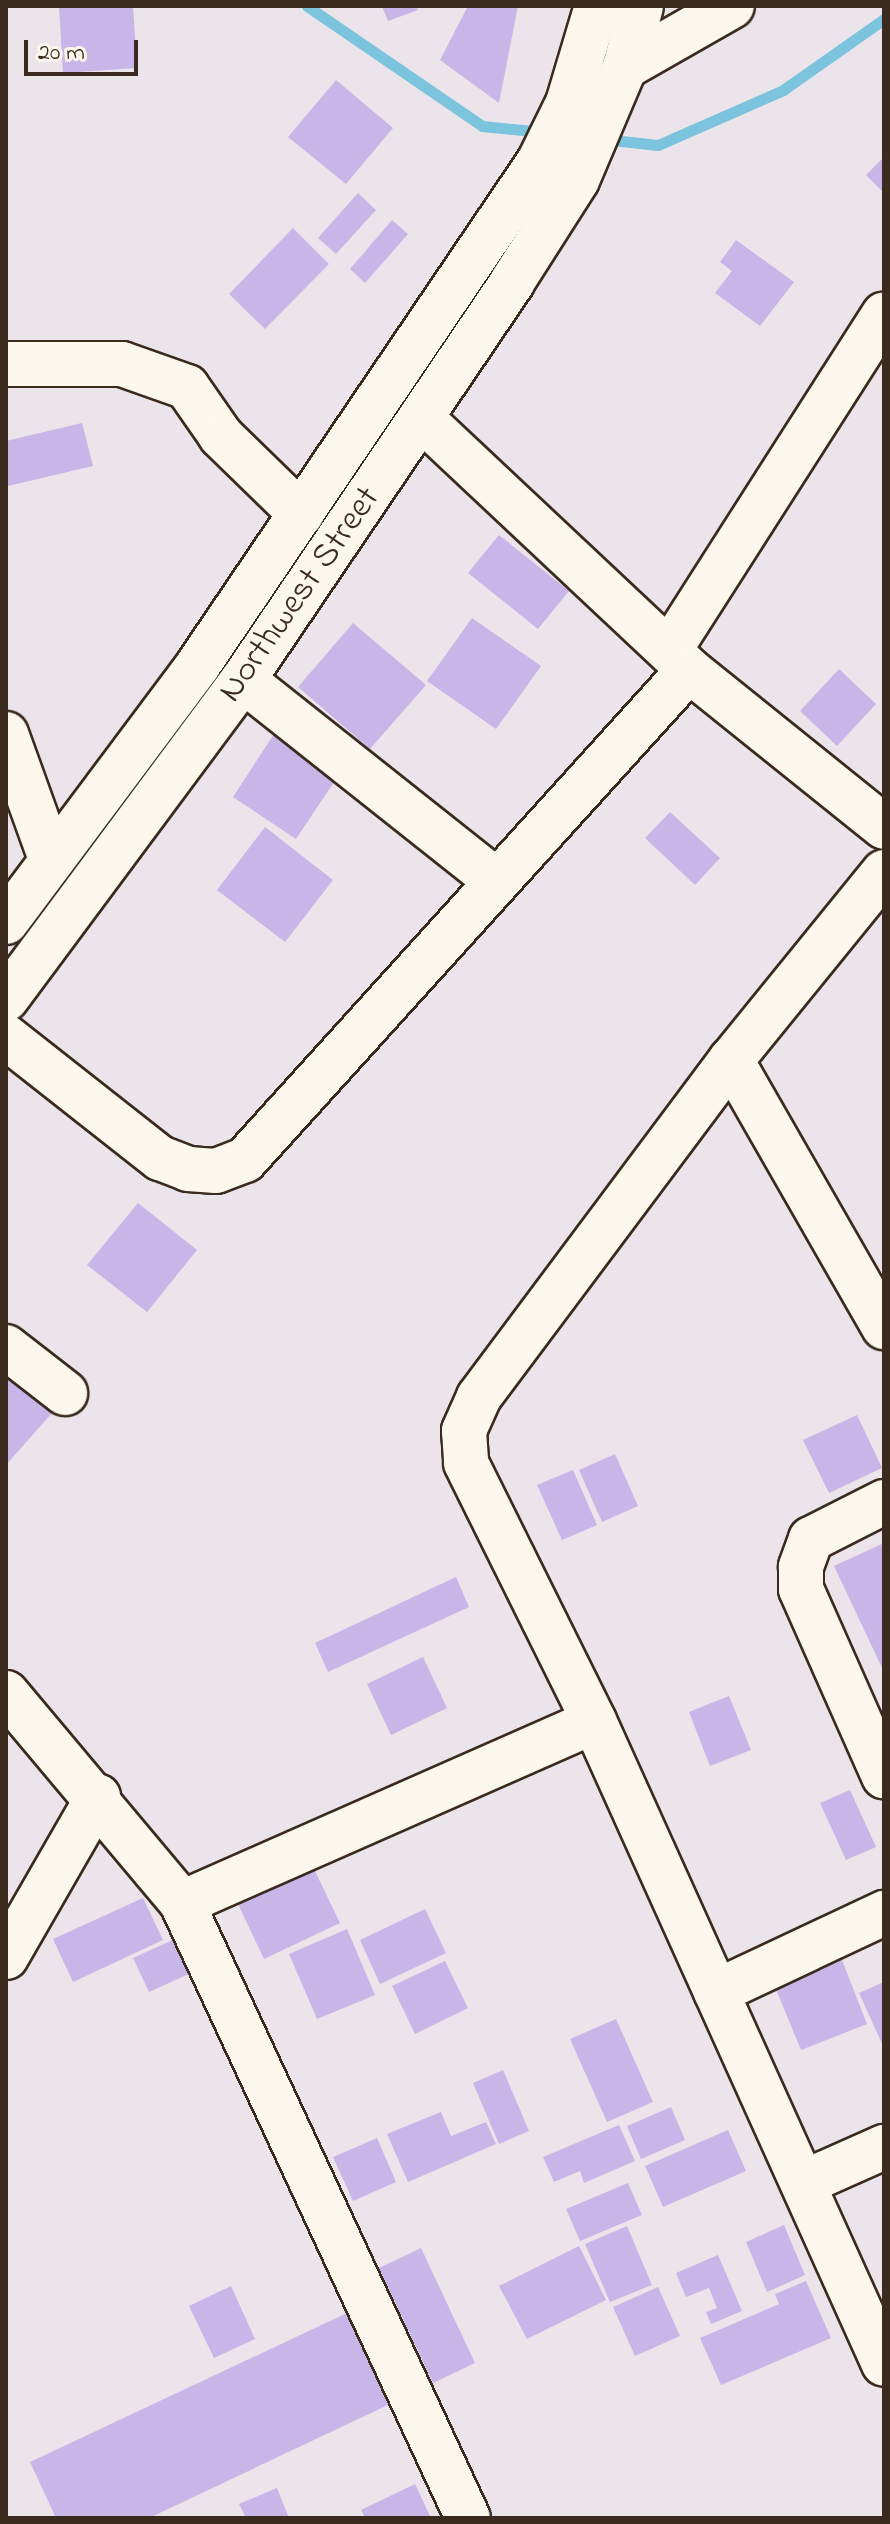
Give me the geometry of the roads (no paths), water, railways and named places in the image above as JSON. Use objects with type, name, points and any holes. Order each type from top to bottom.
[{"type":"street","points":[[586,111],[597,6]]},
{"type":"street","points":[[625,67],[641,6]]},
{"type":"street","points":[[558,171],[586,111],[625,67],[732,6]]},
{"type":"street","name":"Northwest Street","points":[[6,999],[243,680],[421,418],[558,171]]},
{"type":"street","name":"Northwest Street","points":[[6,922],[198,665],[301,514],[558,171]]},
{"type":"street","points":[[6,1037],[160,1158],[188,1169],[216,1171],[245,1160],[495,880],[680,660],[884,315]]},
{"type":"street","points":[[6,364],[122,364],[187,387],[221,436],[301,514]]},
{"type":"street","points":[[421,418],[680,660],[884,827]]},
{"type":"street","points":[[243,680],[495,880]]},
{"type":"street","points":[[6,734],[51,859]]},
{"type":"street","points":[[884,872],[731,1060],[479,1397],[464,1431],[466,1463],[594,1721],[884,2364]]},
{"type":"street","points":[[731,1060],[884,1327]]},
{"type":"street","points":[[6,1347],[65,1393]]},
{"type":"street","points":[[883,1768],[801,1589],[801,1567],[811,1539],[884,1502]]},
{"type":"street","points":[[6,1693],[98,1797],[182,1903],[468,2518]]},
{"type":"street","points":[[182,1903],[594,1721]]},
{"type":"street","points":[[6,1957],[98,1797]]},
{"type":"street","points":[[716,1992],[884,1913]]},
{"type":"street","points":[[803,2183],[884,2147]]},
{"type":"waterway","points":[[307,6],[482,126],[543,132]]},
{"type":"waterway","points":[[603,139],[658,145],[783,90],[884,19]]}]
